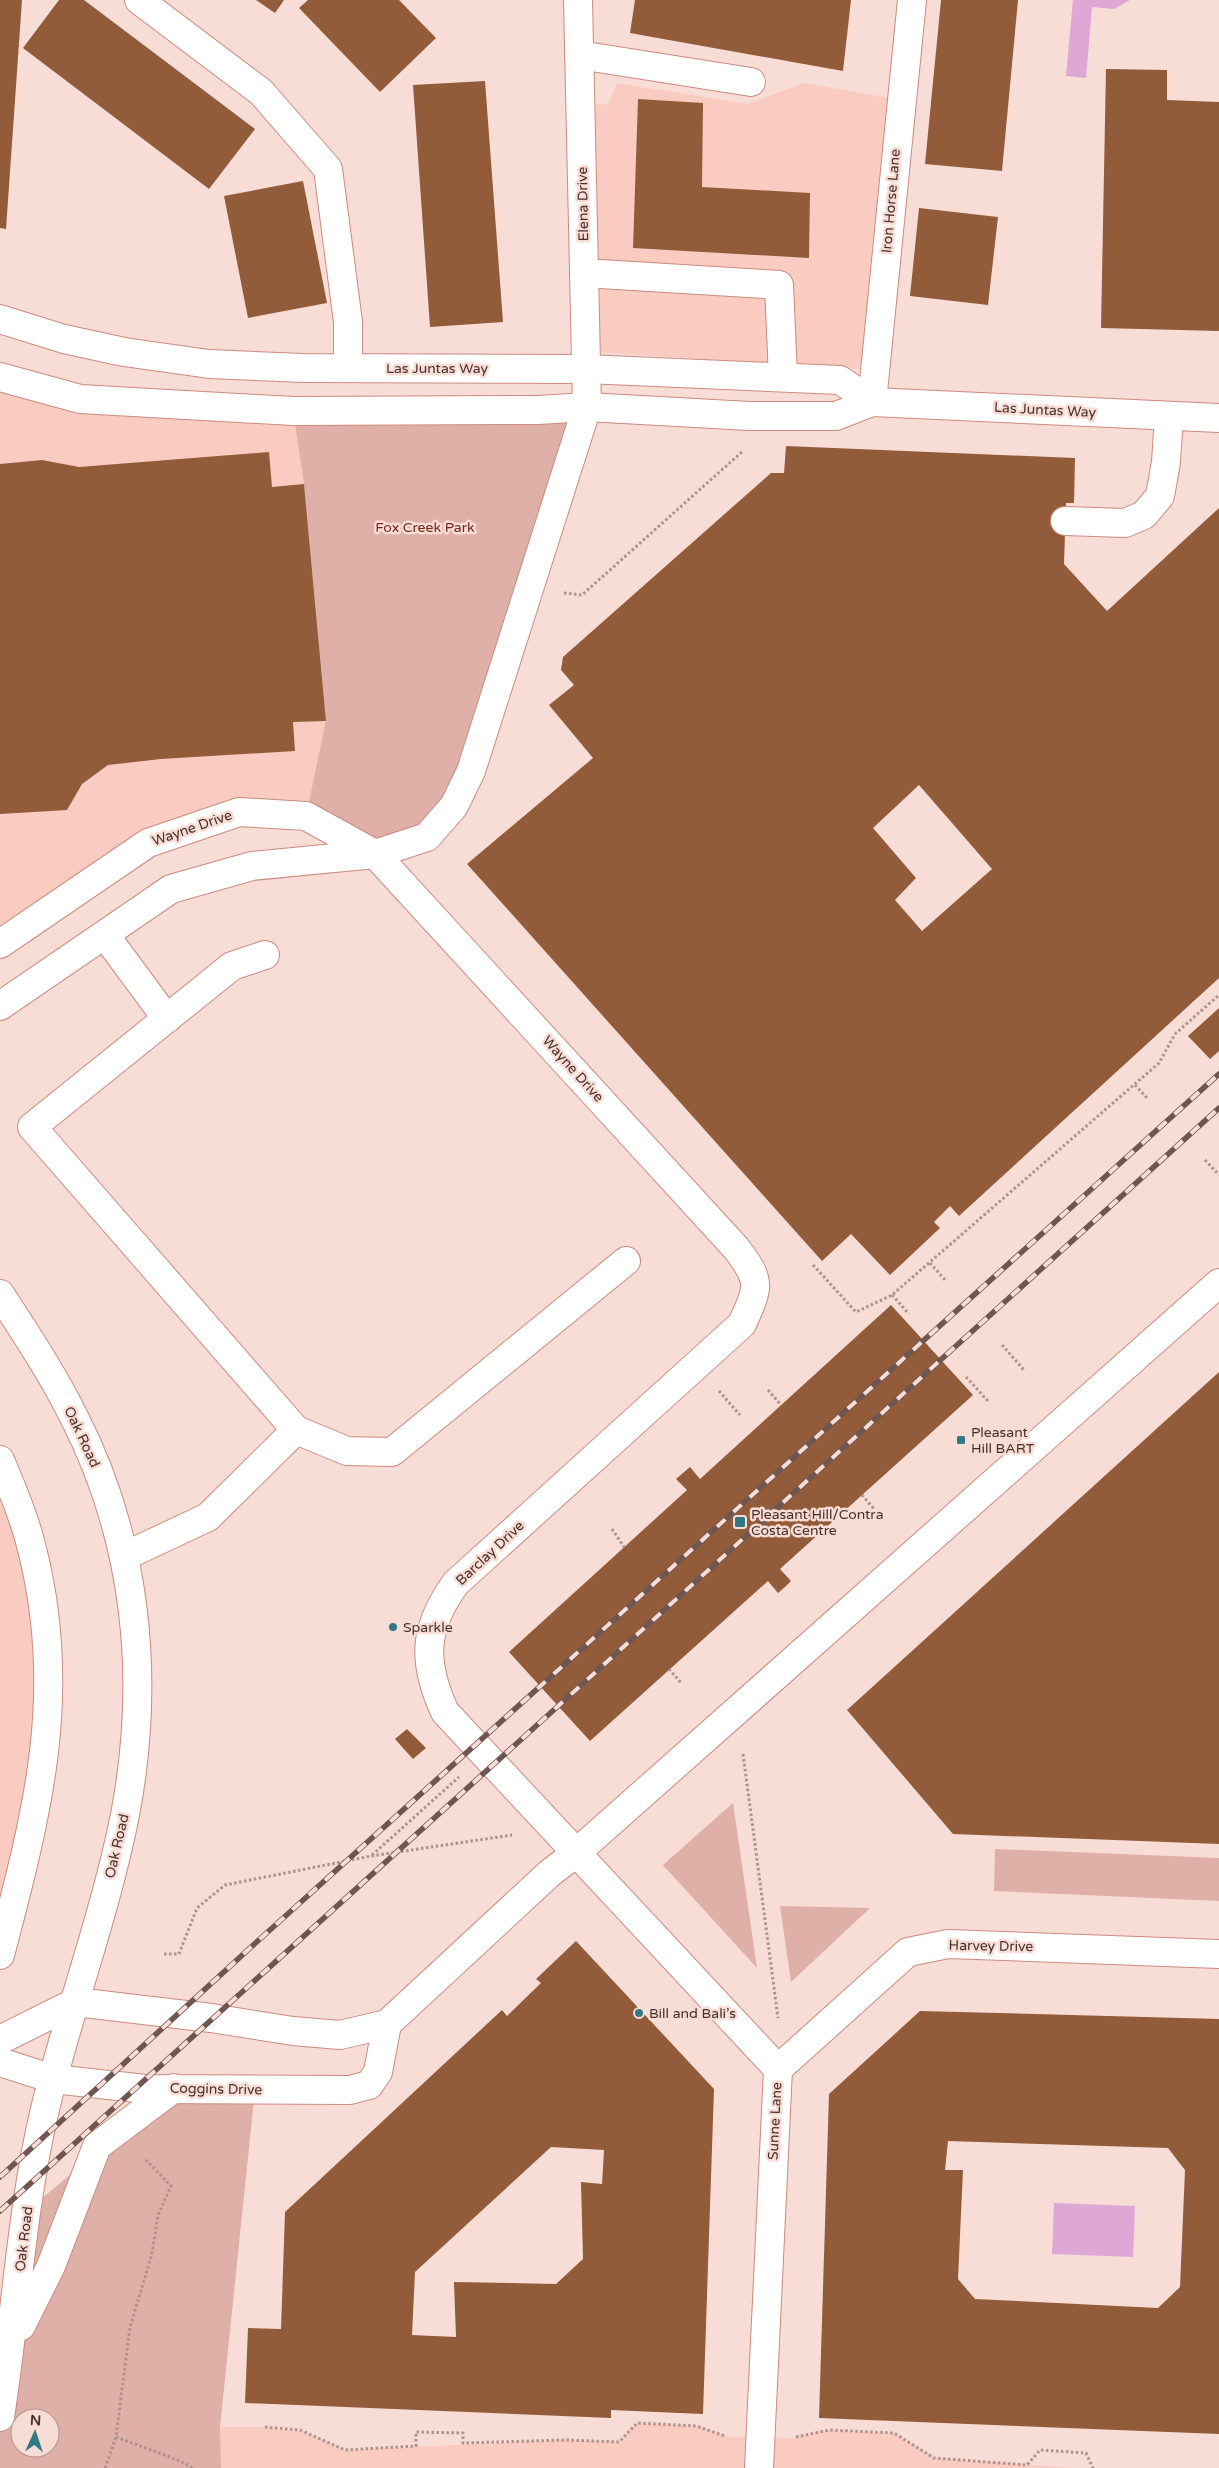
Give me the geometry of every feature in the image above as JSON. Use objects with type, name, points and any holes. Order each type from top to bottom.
[{"type":"street","points":[[139,0],[261,92],[328,169],[348,322],[348,368]]},
{"type":"street","name":"Elena Drive","points":[[376,854],[427,837],[454,806],[471,771],[587,407],[578,0]]},
{"type":"street","name":"Iron Horse Lane","points":[[872,402],[912,0]]},
{"type":"street","points":[[579,55],[751,82]]},
{"type":"street","points":[[584,273],[779,285],[783,378]]},
{"type":"street","name":"Las Juntas Way","points":[[0,319],[64,339],[124,352],[209,364],[348,368],[586,369],[840,380],[872,402]]},
{"type":"street","name":"Las Juntas Way","points":[[0,377],[80,399],[293,411],[538,410],[587,407],[748,416],[836,416],[872,402],[1219,418]]},
{"type":"street","points":[[1065,522],[1125,523],[1144,515],[1160,496],[1166,462],[1169,416]]},
{"type":"street","name":"Wayne Drive","points":[[0,944],[148,843],[239,812],[306,816],[376,854],[736,1248],[753,1270],[757,1292]]},
{"type":"street","points":[[0,1006],[172,889],[252,866],[376,854]]},
{"type":"street","points":[[105,935],[167,1019]]},
{"type":"street","points":[[265,955],[232,966],[32,1127],[296,1430],[347,1451],[392,1452],[626,1261]]},
{"type":"street","points":[[0,2040],[76,2002],[211,2018],[292,2031],[340,2034],[387,2024],[550,1873],[576,1853],[1219,1283]]},
{"type":"street","name":"Barclay Drive","points":[[576,1853],[444,1712],[433,1687],[429,1660],[433,1623],[442,1602],[456,1583],[742,1324],[757,1292]]},
{"type":"street","name":"Oak Road","points":[[0,1294],[74,1416],[109,1501],[125,1556],[137,1636],[138,1681],[133,1770],[114,1861],[53,2079],[33,2172],[0,2417]]},
{"type":"street","points":[[125,1556],[208,1517],[296,1430]]},
{"type":"street","points":[[0,1460],[32,1548],[42,1593],[48,1637],[49,1681],[48,1727],[42,1774],[34,1818],[0,1955]]},
{"type":"street","name":"Sunne Lane","points":[[576,1853],[778,2069],[759,2468]]},
{"type":"street","name":"Harvey Drive","points":[[778,2069],[908,1952],[948,1944],[1219,1954]]},
{"type":"street","name":"Coggins Drive","points":[[0,2062],[53,2079],[146,2089],[350,2090],[369,2085],[378,2072],[387,2024]]},
{"type":"street","points":[[11,2345],[50,2266],[97,2146],[174,2088]]},
{"type":"path","points":[[529,589],[582,595],[746,448],[748,416]]},
{"type":"path","points":[[813,1265],[856,1312],[892,1295],[1159,1064],[1175,1034],[1219,995]]},
{"type":"path","points":[[1135,1084],[1148,1099]]},
{"type":"path","points":[[1206,1160],[1219,1175]]},
{"type":"path","points":[[930,1263],[946,1281]]},
{"type":"path","points":[[892,1295],[909,1314]]},
{"type":"path","points":[[1002,1345],[1024,1370]]},
{"type":"path","points":[[966,1377],[989,1402]]},
{"type":"path","points":[[768,1390],[781,1405]]},
{"type":"path","points":[[862,1495],[874,1509]]},
{"type":"path","points":[[612,1529],[624,1547]]},
{"type":"path","points":[[669,1669],[682,1684]]},
{"type":"path","points":[[742,1748],[778,2012],[778,2069]]},
{"type":"path","points":[[371,1856],[459,1777]]},
{"type":"path","points":[[164,1954],[179,1954],[197,1908],[225,1884],[371,1856],[514,1835]]},
{"type":"path","points":[[105,2468],[116,2437],[130,2327],[152,2254],[158,2215],[171,2186],[144,2158]]},
{"type":"path","points":[[265,2427],[300,2430],[345,2450],[416,2446],[416,2432],[463,2433],[463,2444],[566,2440],[619,2442],[638,2423],[696,2426],[729,2437],[792,2438],[829,2430],[894,2433],[934,2458],[1027,2465],[1040,2450],[1086,2453],[1093,2468]]},
{"type":"path","points":[[116,2437],[178,2460],[193,2468]]},
{"type":"shaded area","points":[[1073,0],[1130,0],[1114,9],[1092,7],[1086,78],[1066,76]]},
{"type":"shaded area","points":[[617,83],[748,104],[804,83],[900,100],[860,369],[594,352],[581,105],[608,104]]},
{"type":"shaded area","points":[[0,377],[293,411],[304,484],[326,721],[306,816],[239,812],[148,843],[0,944]]},
{"type":"shaded area","points":[[0,1460],[47,1637],[0,1955]]},
{"type":"shaded area","points":[[1054,2203],[1135,2206],[1133,2257],[1052,2254]]},
{"type":"shaded area","points":[[637,2423],[696,2426],[729,2437],[792,2438],[829,2430],[894,2433],[934,2458],[1075,2468],[221,2468],[220,2427],[265,2427],[305,2432],[345,2450],[565,2440],[619,2442]]},
{"type":"green space","name":"Fox Creek Park","points":[[587,407],[454,806],[375,854],[306,816],[326,720],[304,484],[293,411]]},
{"type":"green space","points":[[733,1803],[757,1968],[663,1865]]},
{"type":"green space","points":[[995,1849],[1219,1858],[1219,1901],[994,1891]]},
{"type":"green space","points":[[780,1906],[870,1908],[791,1982]]},
{"type":"green space","points":[[174,2088],[255,2090],[220,2427],[221,2468],[0,2468],[0,2417],[28,2210]]},
{"type":"building","points":[[0,0],[22,0],[6,229],[0,228]]},
{"type":"building","points":[[59,0],[84,0],[255,129],[209,189],[23,48]]},
{"type":"building","points":[[256,0],[284,0],[275,13]]},
{"type":"building","points":[[308,0],[399,0],[436,38],[380,92],[299,8]]},
{"type":"building","points":[[635,0],[851,0],[843,71],[630,33]]},
{"type":"building","points":[[941,0],[1018,0],[1002,171],[925,164]]},
{"type":"building","points":[[1106,69],[1167,70],[1167,100],[1219,102],[1219,331],[1101,328]]},
{"type":"building","points":[[485,81],[503,322],[430,327],[413,85]]},
{"type":"building","points":[[638,99],[703,103],[702,187],[810,193],[809,258],[633,248]]},
{"type":"building","points":[[303,181],[327,303],[248,318],[224,196]]},
{"type":"building","points":[[919,208],[998,217],[988,305],[910,296]]},
{"type":"building","points":[[786,446],[1075,458],[1074,503],[1066,503],[1064,564],[1107,611],[1219,508],[1219,978],[959,1216],[950,1206],[934,1222],[940,1228],[890,1275],[851,1234],[822,1261],[467,864],[593,758],[549,705],[574,685],[561,670],[563,657],[771,473],[784,473]],"holes":[[[919,785],[992,869],[922,931],[895,900],[916,878],[873,828]]]},
{"type":"building","points":[[269,452],[272,487],[304,484],[326,721],[293,722],[295,751],[161,759],[108,765],[82,784],[67,810],[0,814],[0,464],[42,460],[79,467]]},
{"type":"building","points":[[1219,1008],[1219,1051],[1210,1059],[1188,1036]]},
{"type":"building","points":[[891,1305],[973,1395],[780,1569],[791,1581],[785,1587],[778,1593],[768,1581],[590,1741],[509,1652],[687,1490],[676,1479],[690,1467],[700,1479]]},
{"type":"building","points":[[1219,1372],[1219,1844],[953,1834],[847,1710]]},
{"type":"building","points":[[407,1729],[426,1748],[413,1759],[395,1739]]},
{"type":"building","points":[[576,1941],[714,2089],[703,2414],[611,2410],[611,2418],[245,2403],[248,2328],[281,2329],[285,2212],[502,2010],[507,2016],[541,1983],[536,1979]],"holes":[[[551,2147],[604,2150],[602,2184],[581,2182],[583,2259],[556,2284],[454,2282],[456,2337],[412,2335],[415,2272]]]},
{"type":"building","points":[[920,2011],[1219,2019],[1219,2434],[819,2418],[829,2094]],"holes":[[[948,2141],[1168,2148],[1185,2170],[1180,2287],[1158,2308],[975,2299],[958,2279],[963,2170],[945,2170]]]},
{"type":"railway","points":[[0,2177],[250,1948],[1219,1074]]},
{"type":"railway","points":[[0,2211],[1219,1108]]},
{"type":"place","name":"Pleasant Hill BART","points":[[961,1440]]},
{"type":"place","name":"Pleasant Hill/Contra Costa Centre","points":[[740,1522]]},
{"type":"place","name":"Sparkle","points":[[393,1627]]},
{"type":"place","name":"Bill and Bali’s","points":[[639,2013]]}]
